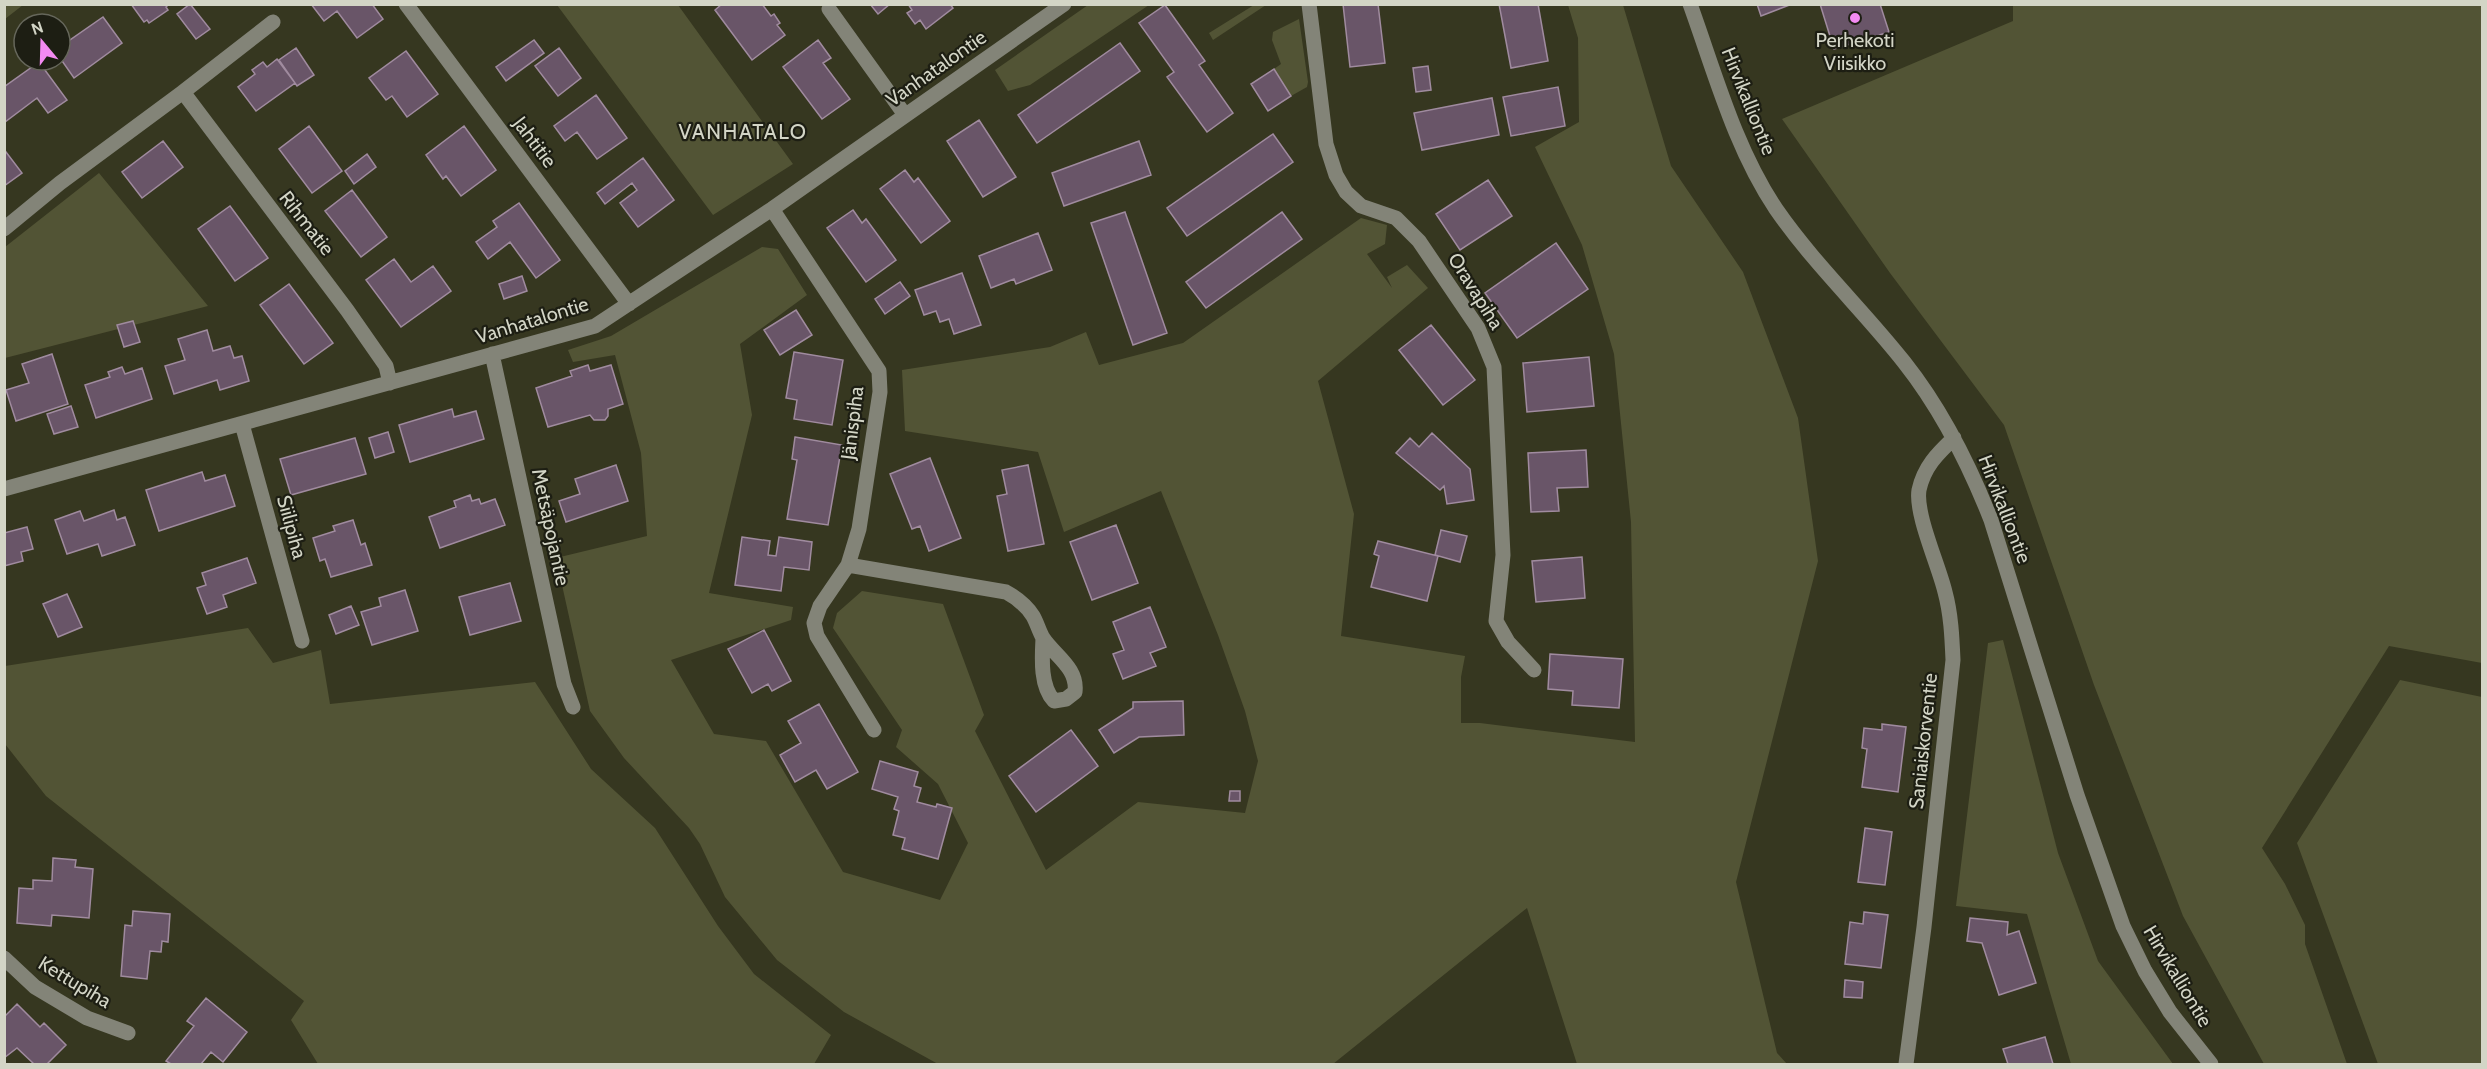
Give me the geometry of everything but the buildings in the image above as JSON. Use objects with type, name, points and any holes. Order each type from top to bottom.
[{"type":"street","name":"Jahtitie","points":[[406,4],[629,304]]},
{"type":"street","name":"Vanhatalontie","points":[[4,489],[595,326],[772,209],[1064,4]]},
{"type":"street","name":"Oravapiha","points":[[1309,4],[1326,144],[1336,175],[1346,192],[1361,206],[1396,218],[1419,241],[1478,328],[1494,367],[1503,555],[1496,621],[1508,642],[1534,670]]},
{"type":"street","name":"Hirvikalliontie","points":[[1690,4],[1741,141],[1776,207],[1795,234],[1905,363],[1954,438],[1991,520],[2077,795],[2123,926],[2145,971],[2170,1012],[2211,1065]]},
{"type":"street","points":[[829,9],[905,115]]},
{"type":"street","points":[[4,229],[60,183],[273,22]]},
{"type":"street","name":"Rihmatie","points":[[183,92],[347,310],[386,366],[390,383]]},
{"type":"street","name":"Jänispiha","points":[[772,209],[879,371],[880,392],[859,529],[849,565],[820,606],[814,623],[817,636],[874,730]]},
{"type":"street","name":"Metsäpojantie","points":[[492,354],[564,684],[573,707]]},
{"type":"street","name":"Siilipiha","points":[[242,424],[302,641]]},
{"type":"street","name":"Saniaiskorventie","points":[[1906,1065],[1924,927],[1953,660],[1952,631],[1946,593],[1920,509],[1919,492],[1925,470],[1937,454],[1954,438]]},
{"type":"street","points":[[849,565],[1006,592],[1020,600],[1034,616],[1043,638]]},
{"type":"street","name":"Kettupiha","points":[[4,958],[35,987],[87,1018],[128,1033]]},
{"type":"green space","points":[[5,4],[23,4],[12,12],[5,19]]},
{"type":"green space","points":[[557,5],[678,5],[793,164],[713,215]]},
{"type":"green space","points":[[1088,5],[1149,5],[1030,85],[1008,91],[995,70]]},
{"type":"green space","points":[[1254,5],[1266,5],[1213,40],[1209,33]]},
{"type":"green space","points":[[1568,5],[1623,5],[1671,166],[1743,272],[1798,418],[1818,561],[1736,882],[1777,1053],[1787,1064],[1577,1064],[1527,908],[1333,1064],[938,1064],[844,1012],[777,960],[725,897],[700,844],[689,828],[624,758],[590,711],[556,558],[647,536],[641,453],[615,355],[573,362],[568,350],[611,336],[762,247],[778,249],[807,295],[740,344],[752,415],[709,593],[793,607],[791,620],[671,660],[714,734],[766,741],[843,872],[940,900],[968,843],[938,784],[896,747],[902,730],[833,628],[837,613],[862,591],[943,604],[984,715],[975,731],[1046,870],[1138,802],[1245,813],[1258,761],[1245,711],[1218,635],[1161,491],[1064,532],[1038,452],[905,431],[902,370],[1050,347],[1086,332],[1099,365],[1183,343],[1361,218],[1387,225],[1385,244],[1367,254],[1392,288],[1387,277],[1407,265],[1428,288],[1318,381],[1354,514],[1341,636],[1465,656],[1461,677],[1461,723],[1480,723],[1635,742],[1631,522],[1614,354],[1582,245],[1535,147],[1579,122],[1578,38]]},
{"type":"green space","points":[[2013,5],[2482,5],[2482,663],[2389,646],[2262,848],[2285,884],[2305,925],[2305,944],[2347,1064],[2264,1064],[2183,916],[2094,685],[2004,425],[1890,273],[1782,119],[2013,21]]},
{"type":"green space","points":[[1299,19],[1308,82],[1307,87],[1291,96],[1274,69],[1281,64],[1272,40],[1273,32]]},
{"type":"green space","points":[[99,173],[208,306],[5,358],[5,247]]},
{"type":"green space","points":[[248,628],[273,663],[321,650],[330,704],[535,682],[591,769],[655,828],[718,926],[754,974],[831,1035],[814,1064],[318,1064],[291,1020],[304,1001],[46,796],[5,744],[5,666]]},
{"type":"green space","points":[[2003,640],[2058,853],[2098,961],[2173,1064],[2071,1064],[2027,914],[1956,906],[1988,643]]},
{"type":"green space","points":[[2400,680],[2482,697],[2482,1064],[2378,1064],[2297,843]]},
{"type":"place","name":"Perhekoti Viisikko","points":[[1855,18]]},
{"type":"district","name":"VANHATALO","points":[[743,132]]}]
